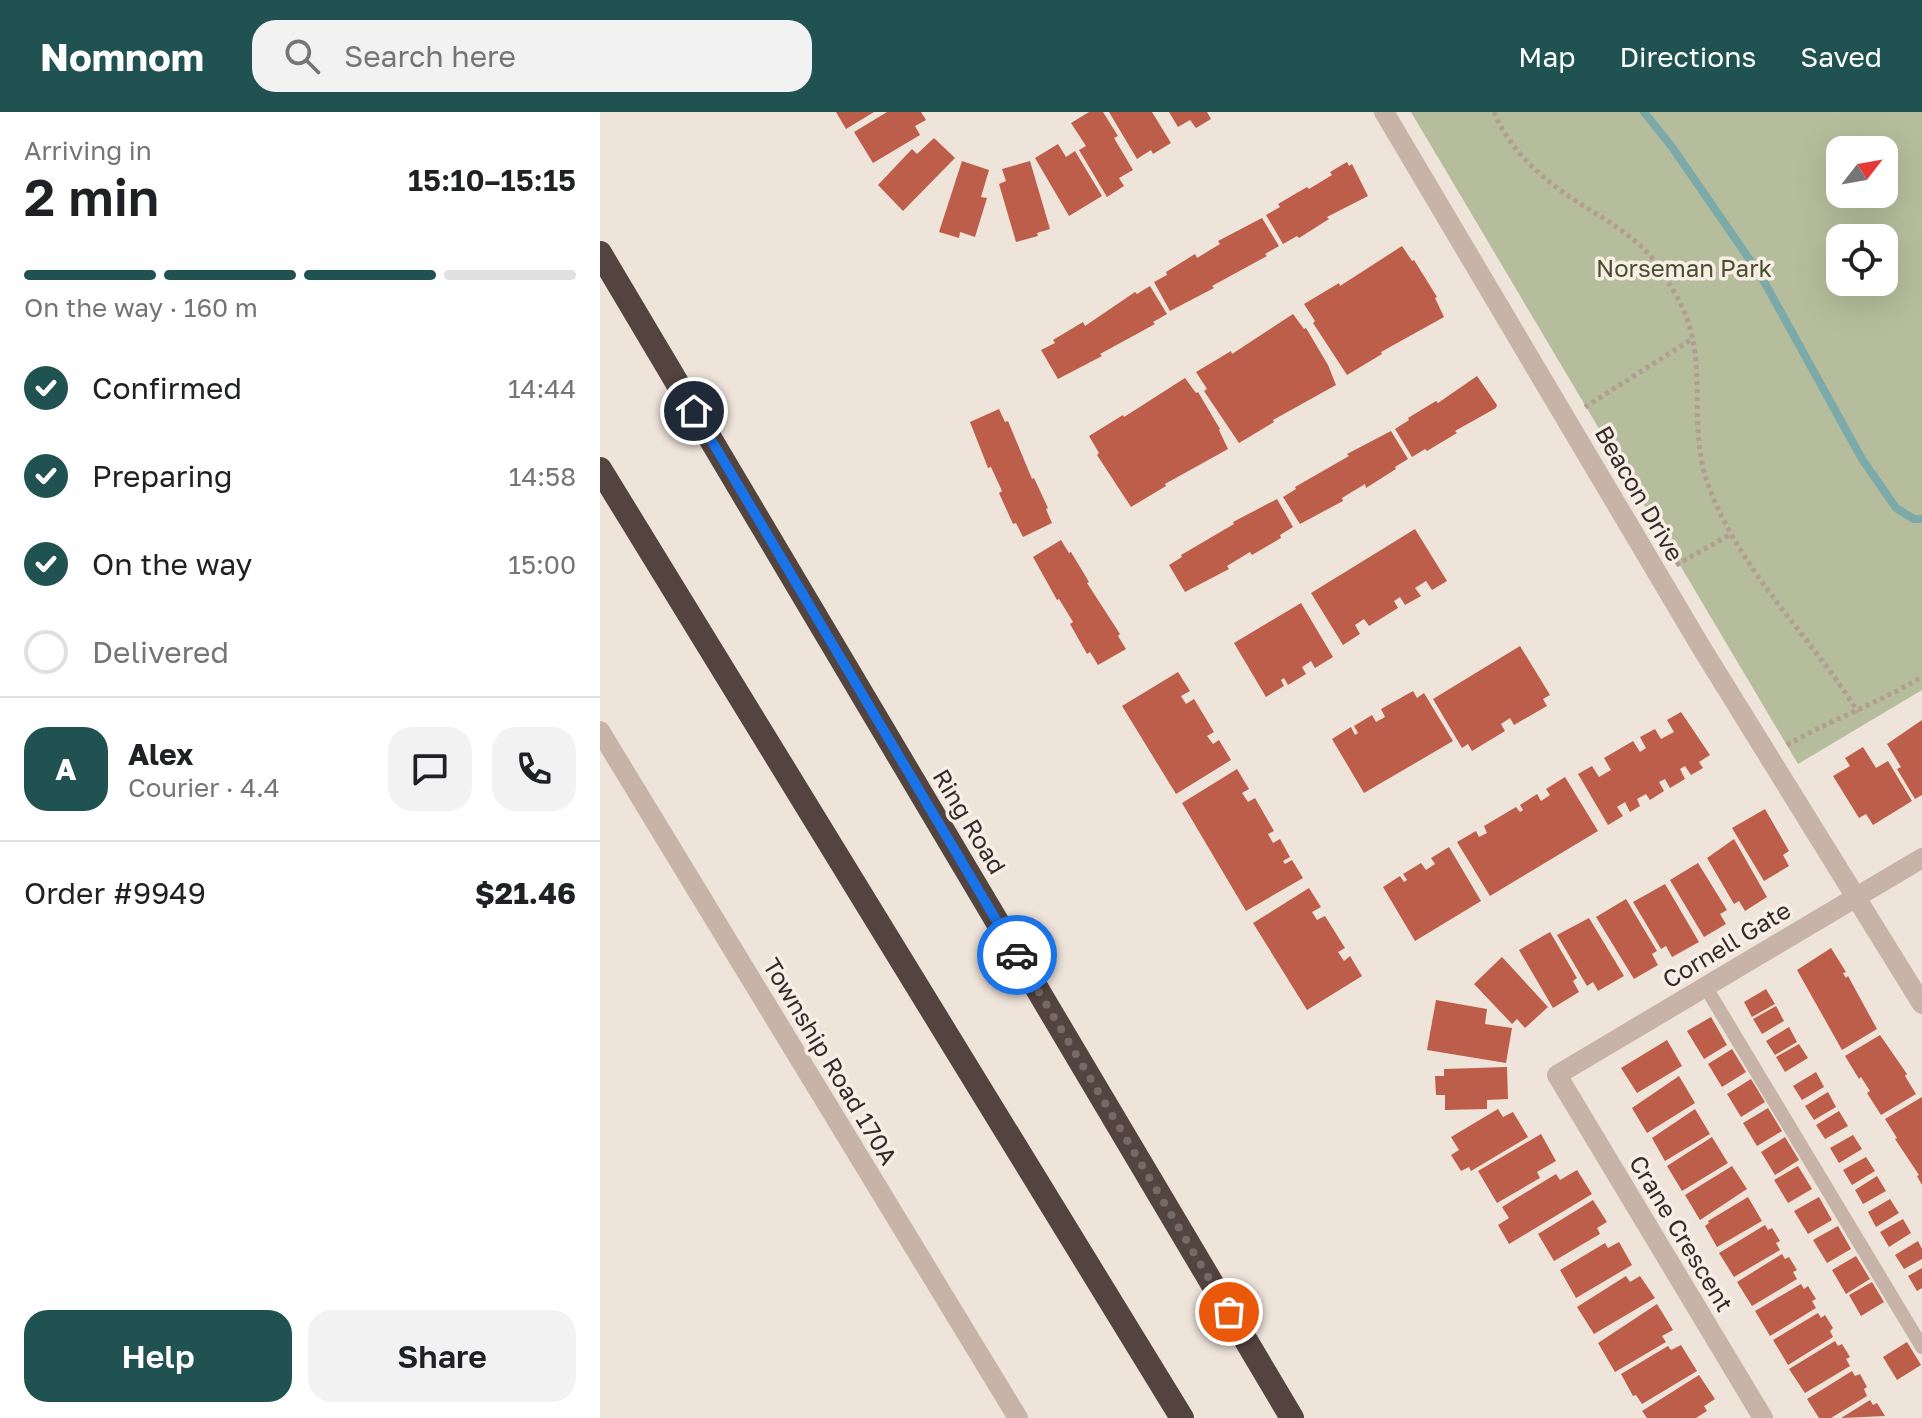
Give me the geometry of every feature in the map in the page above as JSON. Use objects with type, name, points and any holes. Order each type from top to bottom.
[{"type":"highway","name":"Ring Road","points":[[600,253],[1292,1418]]},
{"type":"highway","points":[[600,469],[1182,1418]]},
{"type":"street","name":"Beacon Drive","points":[[1384,112],[1659,575],[1922,1004]]},
{"type":"street","name":"Township Road 170A","points":[[600,731],[1018,1418]]},
{"type":"street","name":"Cornell Gate","points":[[1557,1075],[1922,858]]},
{"type":"street","name":"Crane Crescent","points":[[1557,1075],[1763,1418]]},
{"type":"lane","points":[[1705,986],[1922,1347]]},
{"type":"path","points":[[1494,112],[1519,151],[1551,184],[1639,242],[1665,277],[1690,326],[1700,458],[1709,488],[1731,534],[1765,585],[1835,675],[1858,712]]},
{"type":"path","points":[[1567,418],[1692,339]]},
{"type":"path","points":[[1659,575],[1731,534]]},
{"type":"path","points":[[1769,755],[1922,677]]},
{"type":"green space","name":"Norseman Park","points":[[1411,112],[1922,112],[1922,690],[1798,764]]},
{"type":"building","points":[[836,112],[874,112],[846,129]]},
{"type":"building","points":[[887,112],[921,112],[926,120],[915,126],[920,135],[873,163],[854,132]]},
{"type":"building","points":[[1089,112],[1103,112],[1133,170],[1119,178],[1124,186],[1107,197],[1079,150],[1086,146],[1071,123]]},
{"type":"building","points":[[1109,112],[1152,112],[1171,143],[1137,159]]},
{"type":"building","points":[[1169,112],[1207,112],[1211,119],[1196,128],[1190,120],[1178,127]]},
{"type":"building","points":[[934,138],[955,158],[903,211],[878,185],[912,149],[917,154]]},
{"type":"building","points":[[1058,144],[1066,157],[1075,151],[1102,196],[1069,216],[1035,158]]},
{"type":"building","points":[[962,161],[989,170],[981,197],[987,198],[975,237],[960,232],[959,238],[939,232]]},
{"type":"building","points":[[1030,161],[1050,229],[1016,242],[999,184],[1006,181],[1002,169]]},
{"type":"building","points":[[1347,162],[1349,166],[1352,164],[1368,196],[1327,217],[1329,219],[1299,238],[1297,236],[1283,244],[1266,215],[1280,207],[1278,204],[1332,175],[1330,172]]},
{"type":"building","points":[[1262,218],[1279,246],[1265,254],[1267,256],[1212,286],[1214,288],[1170,311],[1154,282],[1195,254],[1197,258],[1220,244],[1218,241]]},
{"type":"building","points":[[1402,246],[1437,297],[1444,317],[1347,375],[1304,304],[1339,283],[1340,286]]},
{"type":"building","points":[[1150,286],[1167,314],[1153,322],[1155,324],[1100,354],[1102,356],[1058,379],[1041,350],[1083,322],[1085,326],[1135,292],[1137,294]]},
{"type":"building","points":[[1293,314],[1306,328],[1336,385],[1239,443],[1204,391],[1207,389],[1196,372],[1231,351],[1232,354]]},
{"type":"building","points":[[1477,376],[1496,408],[1412,457],[1395,429]]},
{"type":"building","points":[[1185,378],[1198,392],[1228,449],[1131,507],[1097,455],[1099,453],[1089,436]]},
{"type":"building","points":[[999,409],[1005,422],[1008,421],[1052,523],[1023,537],[1016,523],[1013,524],[999,493],[1002,491],[991,467],[988,468],[970,422]]},
{"type":"building","points":[[1391,431],[1408,459],[1366,488],[1365,484],[1342,498],[1343,501],[1300,524],[1283,497],[1349,456],[1347,454]]},
{"type":"building","points":[[1277,499],[1293,527],[1280,535],[1281,538],[1252,555],[1250,552],[1227,566],[1229,569],[1185,592],[1169,565],[1233,522]]},
{"type":"building","points":[[1415,529],[1447,581],[1432,590],[1426,581],[1415,588],[1421,596],[1405,605],[1400,597],[1394,601],[1398,608],[1369,626],[1364,619],[1355,625],[1360,634],[1343,645],[1311,593]]},
{"type":"building","points":[[1061,540],[1089,582],[1126,649],[1098,665],[1090,652],[1087,654],[1070,624],[1073,622],[1033,557]]},
{"type":"building","points":[[1301,603],[1333,657],[1315,668],[1311,661],[1302,667],[1306,674],[1288,685],[1284,678],[1281,680],[1284,686],[1266,697],[1234,643]]},
{"type":"building","points":[[1520,646],[1550,695],[1543,699],[1547,706],[1514,725],[1510,718],[1501,724],[1505,731],[1472,751],[1468,744],[1462,748],[1433,699]]},
{"type":"building","points":[[1178,672],[1190,691],[1181,696],[1186,704],[1194,699],[1214,732],[1207,736],[1213,744],[1219,740],[1231,760],[1176,794],[1122,706]]},
{"type":"building","points":[[1413,691],[1417,698],[1424,693],[1453,741],[1364,793],[1332,739],[1351,727],[1355,735],[1358,733],[1354,726],[1372,715],[1376,722],[1385,717],[1381,709]]},
{"type":"building","points":[[1681,712],[1710,755],[1699,762],[1703,768],[1691,775],[1685,766],[1680,769],[1685,779],[1670,788],[1665,779],[1659,782],[1664,791],[1650,800],[1646,794],[1637,799],[1640,806],[1630,812],[1625,802],[1617,807],[1623,816],[1608,825],[1578,774],[1592,766],[1599,777],[1611,770],[1604,758],[1633,741],[1640,752],[1646,748],[1640,737],[1655,729],[1661,739],[1674,732],[1667,720]]},
{"type":"building","points":[[1922,720],[1922,795],[1915,799],[1897,769],[1901,767],[1887,744]]},
{"type":"building","points":[[1863,747],[1876,768],[1888,761],[1912,801],[1873,825],[1866,814],[1859,818],[1833,776],[1850,766],[1845,758]]},
{"type":"building","points":[[1237,769],[1249,789],[1242,793],[1248,802],[1255,798],[1274,831],[1268,834],[1273,843],[1280,839],[1290,857],[1283,861],[1285,864],[1292,860],[1303,878],[1246,911],[1182,803]]},
{"type":"building","points":[[1565,777],[1598,831],[1490,896],[1457,842],[1476,831],[1479,837],[1487,833],[1484,826],[1516,807],[1520,812],[1523,810],[1520,805],[1537,794],[1541,801],[1550,795],[1546,789]]},
{"type":"building","points":[[1765,809],[1789,851],[1783,855],[1789,866],[1764,881],[1732,828]]},
{"type":"building","points":[[1734,839],[1767,897],[1745,911],[1739,901],[1734,904],[1707,858]]},
{"type":"building","points":[[1449,847],[1481,901],[1415,941],[1383,887],[1400,876],[1404,882],[1407,880],[1403,874],[1421,863],[1426,870],[1435,864],[1431,858]]},
{"type":"building","points":[[1698,863],[1727,910],[1720,914],[1726,924],[1704,937],[1670,880]]},
{"type":"building","points":[[1665,884],[1699,942],[1672,957],[1666,946],[1661,949],[1633,902]]},
{"type":"building","points":[[1309,888],[1321,907],[1312,912],[1317,920],[1325,916],[1345,948],[1338,952],[1344,961],[1350,956],[1362,976],[1307,1010],[1253,923]]},
{"type":"building","points":[[1626,899],[1657,951],[1652,954],[1658,965],[1634,979],[1596,917]]},
{"type":"building","points":[[1589,918],[1624,976],[1598,991],[1593,982],[1587,986],[1557,935]]},
{"type":"building","points":[[1550,932],[1577,978],[1573,981],[1579,992],[1553,1008],[1519,950]]},
{"type":"building","points":[[1831,948],[1877,1029],[1842,1050],[1797,970]]},
{"type":"building","points":[[1502,957],[1548,1007],[1525,1028],[1517,1019],[1512,1024],[1474,984]]},
{"type":"building","points":[[1766,989],[1775,1004],[1752,1017],[1744,1002]]},
{"type":"building","points":[[1436,1000],[1487,1009],[1485,1024],[1512,1028],[1506,1063],[1427,1050]]},
{"type":"building","points":[[1776,1006],[1784,1021],[1762,1034],[1753,1019]]},
{"type":"building","points":[[1711,1017],[1727,1045],[1704,1059],[1687,1031]]},
{"type":"building","points":[[1789,1027],[1797,1042],[1775,1055],[1766,1041]]},
{"type":"building","points":[[1880,1035],[1907,1074],[1905,1076],[1916,1094],[1881,1115],[1867,1093],[1870,1091],[1845,1056]]},
{"type":"building","points":[[1667,1040],[1682,1066],[1637,1093],[1621,1068]]},
{"type":"building","points":[[1799,1044],[1808,1058],[1785,1072],[1776,1057]]},
{"type":"building","points":[[1732,1049],[1746,1072],[1722,1087],[1708,1064]]},
{"type":"building","points":[[1507,1067],[1508,1099],[1487,1100],[1487,1109],[1445,1110],[1445,1095],[1436,1095],[1435,1076],[1444,1076],[1444,1069]]},
{"type":"building","points":[[1816,1072],[1824,1087],[1802,1100],[1793,1086]]},
{"type":"building","points":[[1679,1076],[1695,1103],[1647,1133],[1632,1108]]},
{"type":"building","points":[[1751,1079],[1765,1102],[1741,1117],[1727,1094]]},
{"type":"building","points":[[1828,1092],[1836,1107],[1814,1120],[1805,1106]]},
{"type":"building","points":[[1922,1097],[1922,1185],[1885,1119]]},
{"type":"building","points":[[1768,1108],[1782,1131],[1757,1146],[1743,1123]]},
{"type":"building","points":[[1498,1109],[1503,1117],[1513,1112],[1528,1137],[1471,1171],[1469,1167],[1461,1171],[1451,1155],[1459,1150],[1451,1137]]},
{"type":"building","points":[[1695,1109],[1710,1134],[1665,1161],[1652,1138]]},
{"type":"building","points":[[1839,1111],[1848,1126],[1825,1139],[1816,1125]]},
{"type":"building","points":[[1541,1134],[1556,1161],[1537,1172],[1540,1178],[1497,1203],[1478,1171]]},
{"type":"building","points":[[1853,1135],[1862,1149],[1839,1163],[1830,1148]]},
{"type":"building","points":[[1712,1137],[1728,1163],[1682,1191],[1667,1166]]},
{"type":"building","points":[[1785,1137],[1799,1160],[1775,1175],[1761,1152]]},
{"type":"building","points":[[1866,1157],[1875,1171],[1852,1185],[1843,1170]]},
{"type":"building","points":[[1732,1166],[1747,1189],[1700,1220],[1685,1195]]},
{"type":"building","points":[[1798,1166],[1812,1189],[1788,1203],[1774,1180]]},
{"type":"building","points":[[1577,1170],[1592,1194],[1509,1244],[1498,1225],[1509,1218],[1502,1207],[1556,1174],[1560,1180]]},
{"type":"building","points":[[1877,1176],[1886,1191],[1863,1204],[1855,1190]]},
{"type":"building","points":[[1748,1197],[1762,1221],[1717,1247],[1705,1226],[1708,1221]]},
{"type":"building","points":[[1819,1197],[1832,1220],[1808,1234],[1794,1211]]},
{"type":"building","points":[[1890,1199],[1899,1213],[1876,1227],[1868,1212]]},
{"type":"building","points":[[1593,1200],[1607,1222],[1597,1228],[1600,1234],[1554,1261],[1538,1234]]},
{"type":"building","points":[[1903,1219],[1911,1233],[1889,1247],[1880,1232]]},
{"type":"building","points":[[1765,1225],[1768,1230],[1772,1228],[1780,1241],[1776,1243],[1780,1250],[1734,1277],[1719,1253]]},
{"type":"building","points":[[1838,1226],[1851,1249],[1827,1263],[1813,1240]]},
{"type":"building","points":[[1918,1241],[1922,1259],[1904,1269],[1895,1255]]},
{"type":"building","points":[[1619,1242],[1632,1265],[1576,1298],[1560,1270],[1605,1243],[1608,1248]]},
{"type":"building","points":[[1782,1254],[1785,1259],[1789,1257],[1797,1270],[1793,1272],[1797,1279],[1752,1306],[1737,1282]]},
{"type":"building","points":[[1856,1256],[1870,1279],[1846,1294],[1832,1270]]},
{"type":"building","points":[[1922,1268],[1922,1288],[1917,1291],[1908,1276]]},
{"type":"building","points":[[1626,1276],[1630,1282],[1640,1276],[1655,1298],[1594,1334],[1577,1307]]},
{"type":"building","points":[[1872,1282],[1884,1302],[1861,1316],[1849,1295]]},
{"type":"building","points":[[1801,1284],[1804,1289],[1808,1286],[1816,1299],[1812,1301],[1816,1308],[1770,1336],[1755,1311]]},
{"type":"building","points":[[1657,1304],[1673,1330],[1662,1336],[1666,1342],[1615,1372],[1598,1343]]},
{"type":"building","points":[[1818,1313],[1821,1318],[1825,1315],[1833,1328],[1830,1331],[1833,1337],[1788,1365],[1773,1340]]},
{"type":"building","points":[[1835,1341],[1838,1346],[1842,1344],[1850,1357],[1846,1359],[1850,1366],[1805,1393],[1789,1369]]},
{"type":"building","points":[[1907,1342],[1921,1365],[1897,1380],[1883,1357]]},
{"type":"building","points":[[1681,1345],[1697,1371],[1642,1404],[1636,1395],[1633,1396],[1621,1374],[1668,1346],[1671,1350]]},
{"type":"building","points":[[1852,1371],[1855,1376],[1860,1374],[1867,1387],[1864,1389],[1867,1396],[1831,1418],[1819,1418],[1807,1399]]},
{"type":"building","points":[[1699,1375],[1715,1399],[1704,1406],[1707,1411],[1696,1418],[1647,1418],[1642,1411]]},
{"type":"building","points":[[1870,1400],[1873,1405],[1877,1403],[1885,1416],[1841,1418]]},
{"type":"waterway","points":[[1644,112],[1672,147],[1761,276],[1862,459],[1896,508],[1914,519],[1922,519]]},
{"type":"way so far","points":[[1017,955],[1229,1312]]},
{"type":"route","points":[[694,411],[1017,955]]}]
